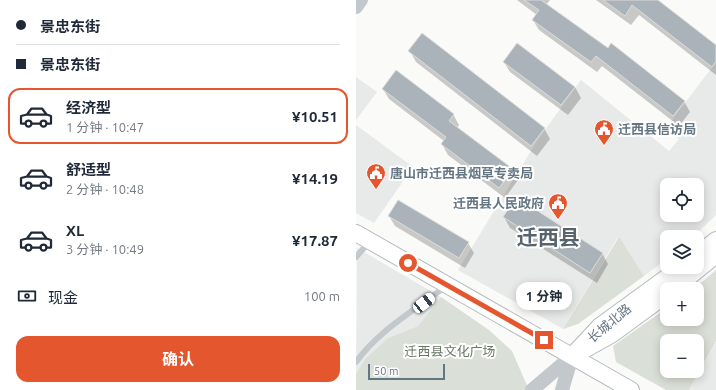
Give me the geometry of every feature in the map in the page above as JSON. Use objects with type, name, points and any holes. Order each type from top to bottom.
[{"type":"main road","points":[[363,237],[631,390]]},
{"type":"main road","points":[[704,250],[716,240]]},
{"type":"main road","points":[[683,282],[716,256]]},
{"type":"main road","name":"长城北路","points":[[572,356],[600,326],[671,274]]},
{"type":"main road","name":"长城北路","points":[[572,356],[611,335],[660,299]]},
{"type":"street","points":[[356,7],[361,0]]},
{"type":"street","points":[[532,390],[572,356]]},
{"type":"street","points":[[562,390],[572,356]]},
{"type":"lane","points":[[356,257],[363,237]]},
{"type":"lane","points":[[356,362],[372,342],[447,285]]},
{"type":"shaded area","points":[[716,62],[716,215],[700,230],[660,230],[660,264],[644,276],[618,237],[563,329],[458,270],[537,141],[581,80],[669,151],[679,139],[666,128]]},
{"type":"shaded area","points":[[356,77],[377,92],[356,120]]},
{"type":"shaded area","name":"唐山市迁西县烟草专卖局","points":[[356,125],[413,167],[374,223],[356,213]]},
{"type":"shaded area","points":[[357,248],[441,297],[418,326],[388,338],[364,360],[356,374]]},
{"type":"shaded area","points":[[716,342],[716,390],[689,390],[696,378],[704,378],[704,363]]},
{"type":"green space","points":[[619,237],[644,276],[578,324],[563,329]]},
{"type":"green space","points":[[716,270],[716,341],[704,363],[704,334],[660,334],[660,378],[696,378],[689,390],[666,390],[616,362],[613,346],[660,313],[660,326],[704,326],[704,282],[702,282]]},
{"type":"green space","name":"迁西县文化广场","points":[[441,297],[489,330],[512,351],[529,390],[356,390],[356,374],[364,360],[388,338],[418,326]]},
{"type":"building","points":[[524,0],[541,0],[608,48],[611,43],[685,101],[673,116],[596,56],[591,62],[532,20],[539,10]]},
{"type":"building","points":[[603,0],[658,0],[716,45],[716,61],[712,67],[632,5],[625,16]]},
{"type":"building","points":[[422,33],[545,128],[531,146],[408,51]]},
{"type":"building","points":[[517,43],[575,87],[561,105],[503,62]]},
{"type":"building","points":[[396,70],[454,114],[449,121],[513,169],[499,188],[441,144],[446,137],[382,89]]},
{"type":"building","name":"迁西县人民政府","points":[[516,197],[603,253],[590,273],[503,217]]},
{"type":"building","points":[[398,200],[469,242],[459,258],[388,216]]},
{"type":"place","name":"迁西县信访局","points":[[604,146]]},
{"type":"place","name":"唐山市迁西县烟草专卖局","points":[[376,190]]},
{"type":"place","name":"迁西县人民政府","points":[[558,220]]},
{"type":"district","name":"迁西县","points":[[548,238]]},
{"type":"route","points":[[408,263],[544,340]]}]
